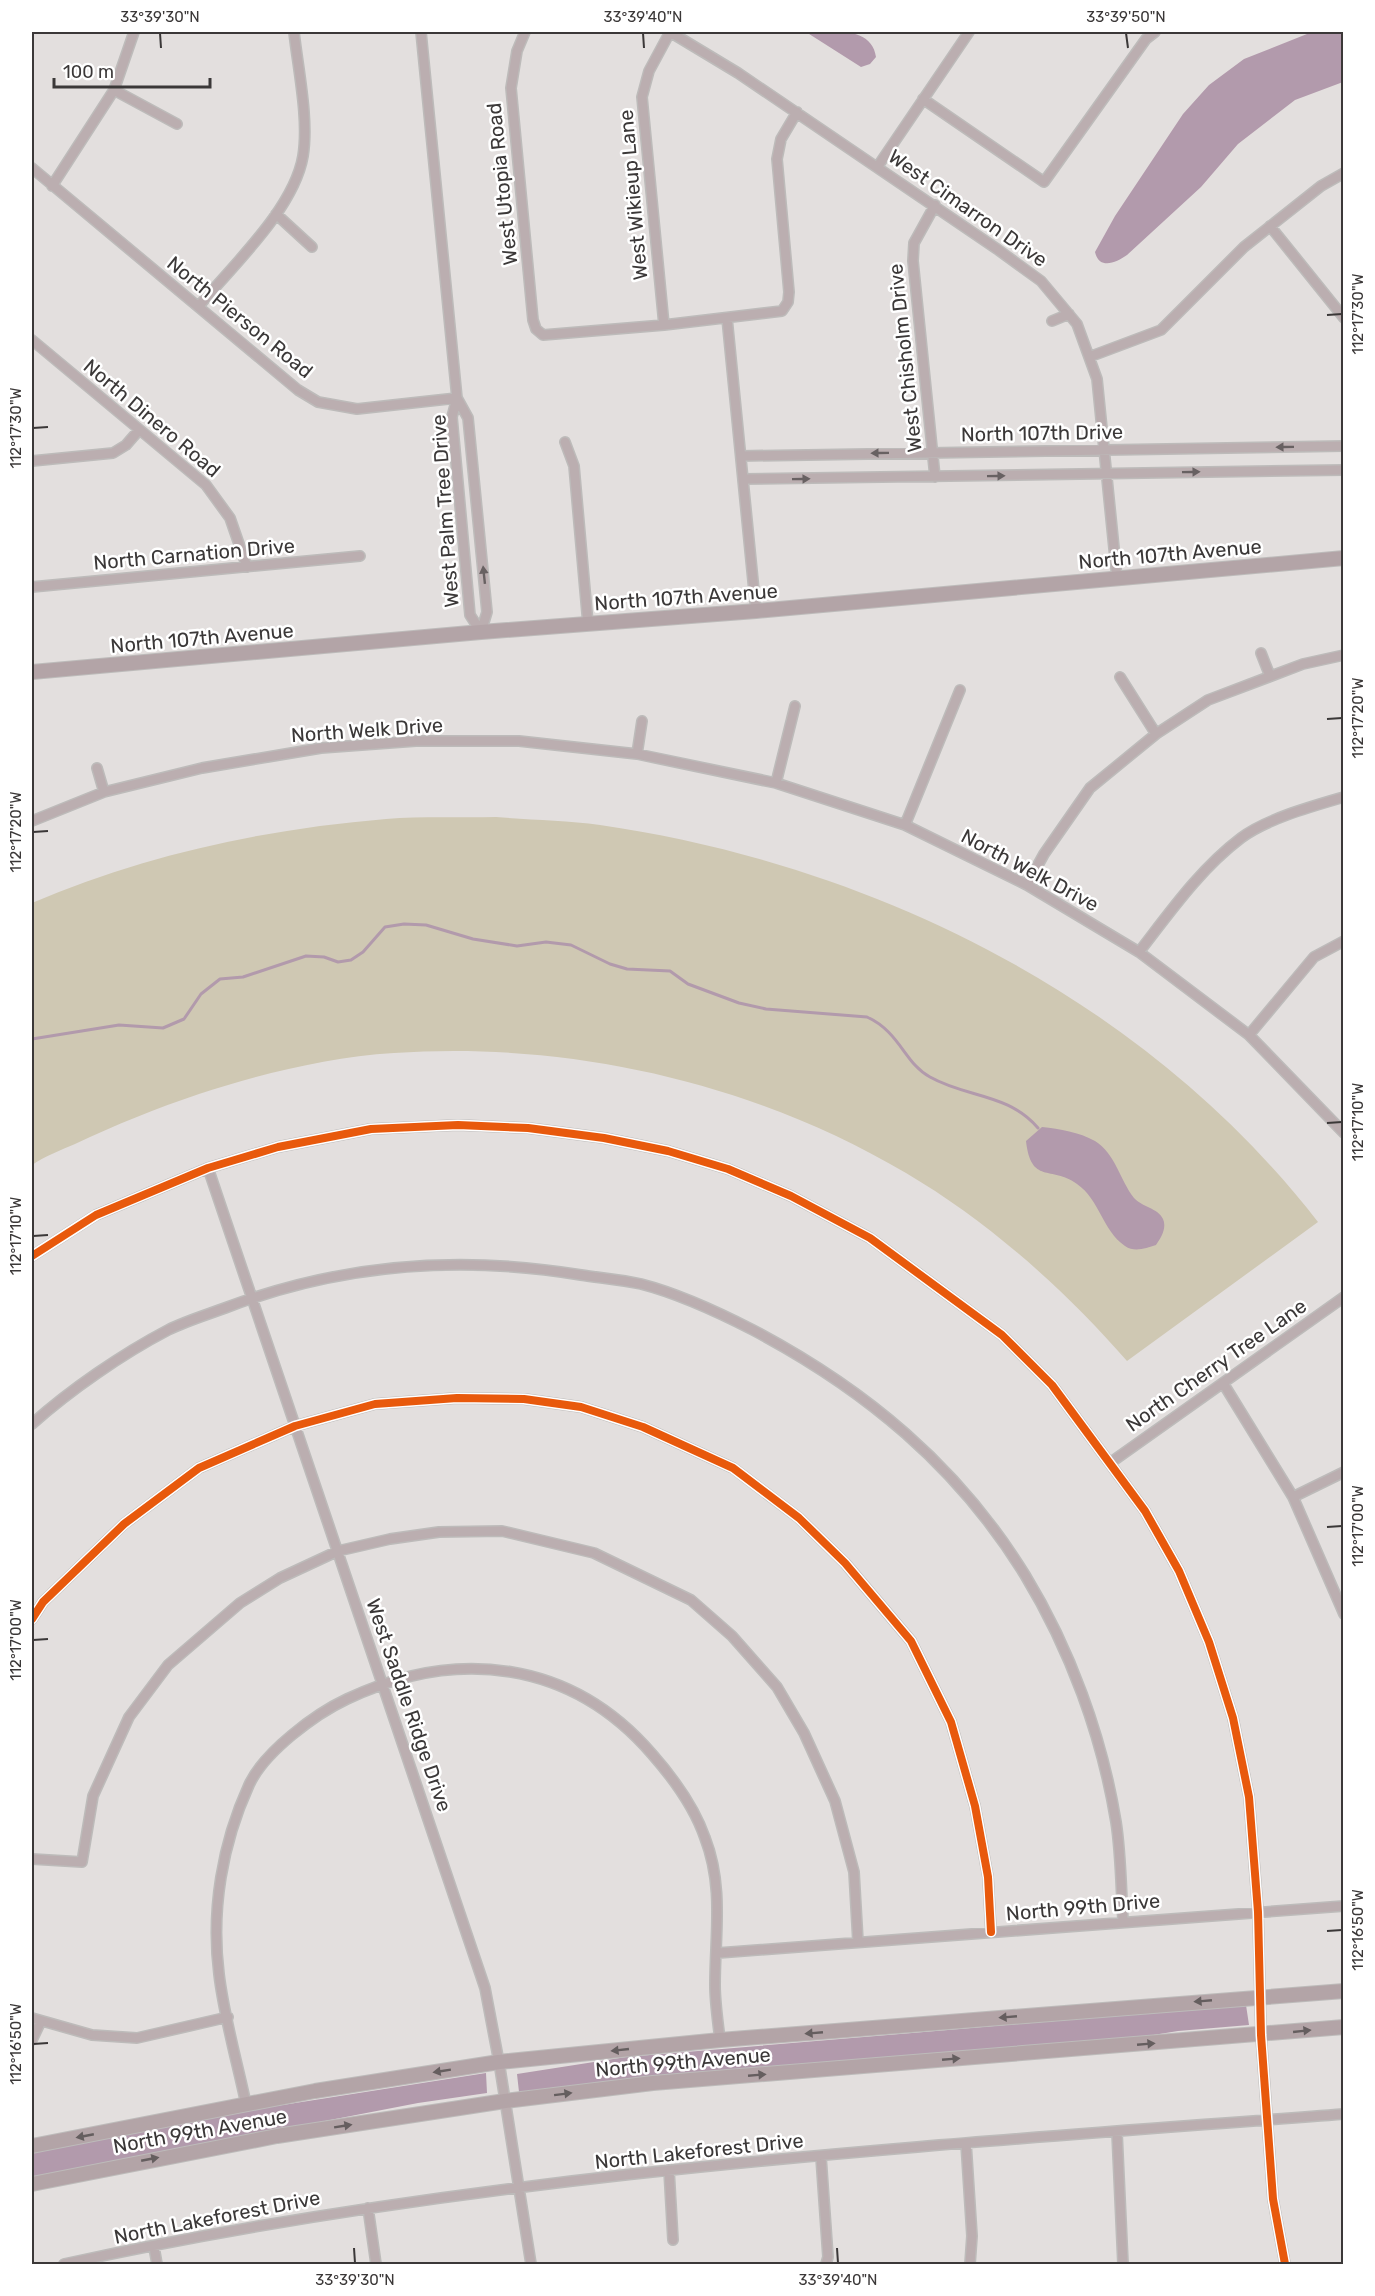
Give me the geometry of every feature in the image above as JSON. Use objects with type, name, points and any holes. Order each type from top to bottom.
[{"type":"main road","name":"North 107th Avenue","points":[[32,672],[481,632],[756,611],[1344,558]]},
{"type":"main road","name":"North 99th Avenue","points":[[32,2146],[246,2104],[500,2062],[720,2040],[1344,1991]]},
{"type":"main road","name":"North 99th Avenue","points":[[32,2184],[277,2136],[505,2101],[713,2078],[1344,2026]]},
{"type":"street","points":[[52,186],[114,90],[134,32]]},
{"type":"street","points":[[199,306],[276,214],[298,173],[303,155],[304,133],[294,32]]},
{"type":"street","name":"West Palm Tree Drive","points":[[421,32],[457,398],[452,417],[471,615],[481,632]]},
{"type":"street","name":"West Utopia Road","points":[[525,32],[517,51],[511,88],[533,320],[539,333],[553,336],[664,325]]},
{"type":"street","name":"West Cimarron Drive","points":[[670,32],[710,54],[935,205],[1041,281],[1069,314],[1077,324],[1097,379],[1117,578]]},
{"type":"street","name":"West Wikieup Lane","points":[[664,325],[642,97],[649,71],[670,32]]},
{"type":"street","points":[[878,166],[968,32]]},
{"type":"street","points":[[923,99],[1044,182],[1115,81],[1155,32]]},
{"type":"street","points":[[114,90],[177,124]]},
{"type":"street","points":[[664,325],[778,313],[788,303],[777,159],[781,139],[797,112]]},
{"type":"street","name":"North Pierson Road","points":[[32,168],[298,390],[318,402],[357,409],[457,398]]},
{"type":"street","points":[[1089,357],[1161,330],[1244,247],[1321,186],[1344,173]]},
{"type":"street","name":"West Chisholm Drive","points":[[935,205],[914,243],[913,261],[935,477]]},
{"type":"street","points":[[276,214],[312,247]]},
{"type":"street","points":[[1270,226],[1344,318]]},
{"type":"street","points":[[1052,321],[1069,314]]},
{"type":"street","points":[[727,318],[756,611]]},
{"type":"street","name":"North Dinero Road","points":[[32,340],[206,485],[219,501],[236,530],[247,567]]},
{"type":"street","name":"West Palm Tree Drive","points":[[457,398],[468,418],[487,612],[481,632]]},
{"type":"street","points":[[32,461],[113,453],[126,445],[139,430]]},
{"type":"street","points":[[565,442],[574,466],[588,624]]},
{"type":"street","name":"North 107th Drive","points":[[741,456],[1344,446]]},
{"type":"street","name":"North 107th Drive","points":[[743,480],[1344,470]]},
{"type":"street","name":"North Carnation Drive","points":[[32,587],[360,556]]},
{"type":"street","points":[[1261,653],[1270,676]]},
{"type":"street","points":[[1027,885],[1044,854],[1090,788],[1156,734],[1208,700],[1302,664],[1344,655]]},
{"type":"street","points":[[1120,677],[1156,734]]},
{"type":"street","points":[[905,825],[960,690]]},
{"type":"street","points":[[776,783],[795,706]]},
{"type":"street","points":[[637,754],[642,721]]},
{"type":"street","name":"North Welk Drive","points":[[32,821],[104,792],[202,768],[321,748],[416,741],[519,741],[637,754],[776,783],[905,825],[1027,885],[1139,952],[1249,1035],[1342,1130]]},
{"type":"street","points":[[97,768],[104,792]]},
{"type":"street","points":[[1139,952],[1189,888],[1242,837],[1299,810],[1344,797]]},
{"type":"street","points":[[1249,1035],[1314,957],[1344,941]]},
{"type":"street","points":[[32,1256],[96,1215],[208,1168],[278,1147],[371,1129],[458,1125],[528,1128],[604,1138],[668,1151],[728,1169],[791,1196],[870,1238],[1002,1335],[1052,1385],[1144,1511],[1179,1571],[1209,1642],[1233,1718],[1249,1797],[1258,1912],[1261,2034],[1274,2199],[1285,2265]]},
{"type":"street","name":"West Saddle Ridge Drive","points":[[208,1168],[485,1988],[500,2062],[517,2188],[531,2265]]},
{"type":"street","points":[[32,1424],[51,1407],[169,1329],[251,1298],[373,1269],[423,1264],[497,1263],[556,1270],[642,1284],[714,1310],[786,1347],[859,1393],[925,1449],[984,1516],[1025,1575],[1062,1647],[1095,1732],[1116,1823],[1123,1920]]},
{"type":"street","name":"North Cherry Tree Lane","points":[[1110,1463],[1344,1297]]},
{"type":"street","points":[[1223,1383],[1293,1497],[1344,1614]]},
{"type":"street","points":[[32,1619],[43,1602],[124,1524],[200,1468],[295,1426],[375,1404],[457,1398],[524,1399],[581,1407],[643,1427],[733,1468],[800,1518],[845,1563],[910,1641],[951,1722],[975,1806],[987,1877],[991,1932]]},
{"type":"street","points":[[1293,1497],[1344,1472]]},
{"type":"street","points":[[32,1859],[82,1862],[93,1796],[129,1717],[168,1665],[240,1603],[280,1578],[338,1551],[390,1539],[420,1535],[502,1531],[594,1553],[691,1600],[732,1636],[777,1687],[804,1733],[835,1801],[854,1872],[858,1942]]},
{"type":"street","points":[[246,2104],[219,1974],[217,1902],[228,1839],[250,1782],[281,1744],[326,1709],[381,1683],[451,1668],[492,1669],[526,1675],[576,1693],[609,1711],[636,1735],[677,1783],[705,1837],[718,1889],[718,1953],[715,1985],[720,2040]]},
{"type":"street","name":"North 99th Drive","points":[[718,1953],[1123,1920],[1344,1906]]},
{"type":"street","points":[[32,2040],[36,2019],[92,2035],[137,2038],[228,2017]]},
{"type":"street","name":"North Lakeforest Drive","points":[[64,2265],[368,2208],[669,2170],[966,2143],[1344,2114]]},
{"type":"street","points":[[1117,2133],[1123,2265]]},
{"type":"street","points":[[966,2143],[972,2236],[970,2265]]},
{"type":"street","points":[[820,2157],[828,2257],[826,2265]]},
{"type":"street","points":[[669,2170],[673,2240]]},
{"type":"street","points":[[368,2208],[376,2265]]},
{"type":"street","points":[[154,2247],[157,2265]]},
{"type":"shaded area","points":[[837,31],[858,35],[866,39],[873,47],[876,57],[870,64],[861,67],[806,32]]},
{"type":"shaded area","points":[[1312,32],[1343,32],[1343,82],[1295,100],[1238,144],[1201,187],[1127,255],[1113,262],[1100,261],[1095,252],[1115,216],[1183,114],[1209,85],[1244,59]]},
{"type":"shaded area","points":[[496,817],[600,825],[703,844],[804,873],[903,910],[998,955],[1088,1009],[1172,1072],[1249,1143],[1318,1222],[1127,1361],[1078,1308],[1024,1258],[967,1213],[906,1173],[848,1142],[787,1115],[724,1092],[659,1075],[594,1062],[527,1054],[461,1051],[394,1053],[320,1062],[246,1080],[183,1099],[105,1130],[32,1165],[32,903],[117,871],[250,837],[386,819]]},
{"type":"shaded area","points":[[1042,1127],[1076,1133],[1095,1141],[1108,1152],[1134,1198],[1161,1215],[1164,1229],[1156,1245],[1137,1250],[1125,1246],[1111,1232],[1085,1191],[1068,1179],[1044,1172],[1032,1164],[1026,1141]]},
{"type":"shaded area","points":[[1246,2005],[1249,2025],[1178,2031],[1135,2038],[519,2092],[517,2074],[626,2057]]},
{"type":"shaded area","points":[[486,2073],[487,2093],[418,2103],[32,2178],[32,2153],[245,2111]]},
{"type":"waterway","points":[[32,1039],[119,1025],[163,1028],[184,1019],[201,994],[220,979],[243,977],[306,956],[324,957],[338,962],[351,960],[363,952],[385,927],[404,924],[426,925],[473,939],[517,946],[546,942],[571,945],[610,964],[627,969],[670,971],[688,984],[739,1003],[766,1009],[867,1017],[887,1031],[914,1064],[930,1077],[1014,1108],[1038,1128]]},
{"type":"cycle path","points":[[32,1256],[96,1215],[208,1168],[278,1147],[371,1129],[458,1125],[528,1128],[604,1138],[668,1151],[728,1169],[791,1196],[870,1238],[1002,1335],[1052,1385],[1145,1511],[1179,1571],[1209,1642],[1233,1718],[1249,1797],[1258,1912],[1261,2035],[1273,2199],[1285,2264]]},
{"type":"cycle path","points":[[32,1619],[43,1602],[124,1524],[199,1468],[295,1426],[375,1404],[457,1398],[524,1399],[581,1407],[643,1427],[733,1468],[799,1518],[845,1563],[911,1641],[951,1722],[975,1806],[988,1877],[991,1932]]}]
